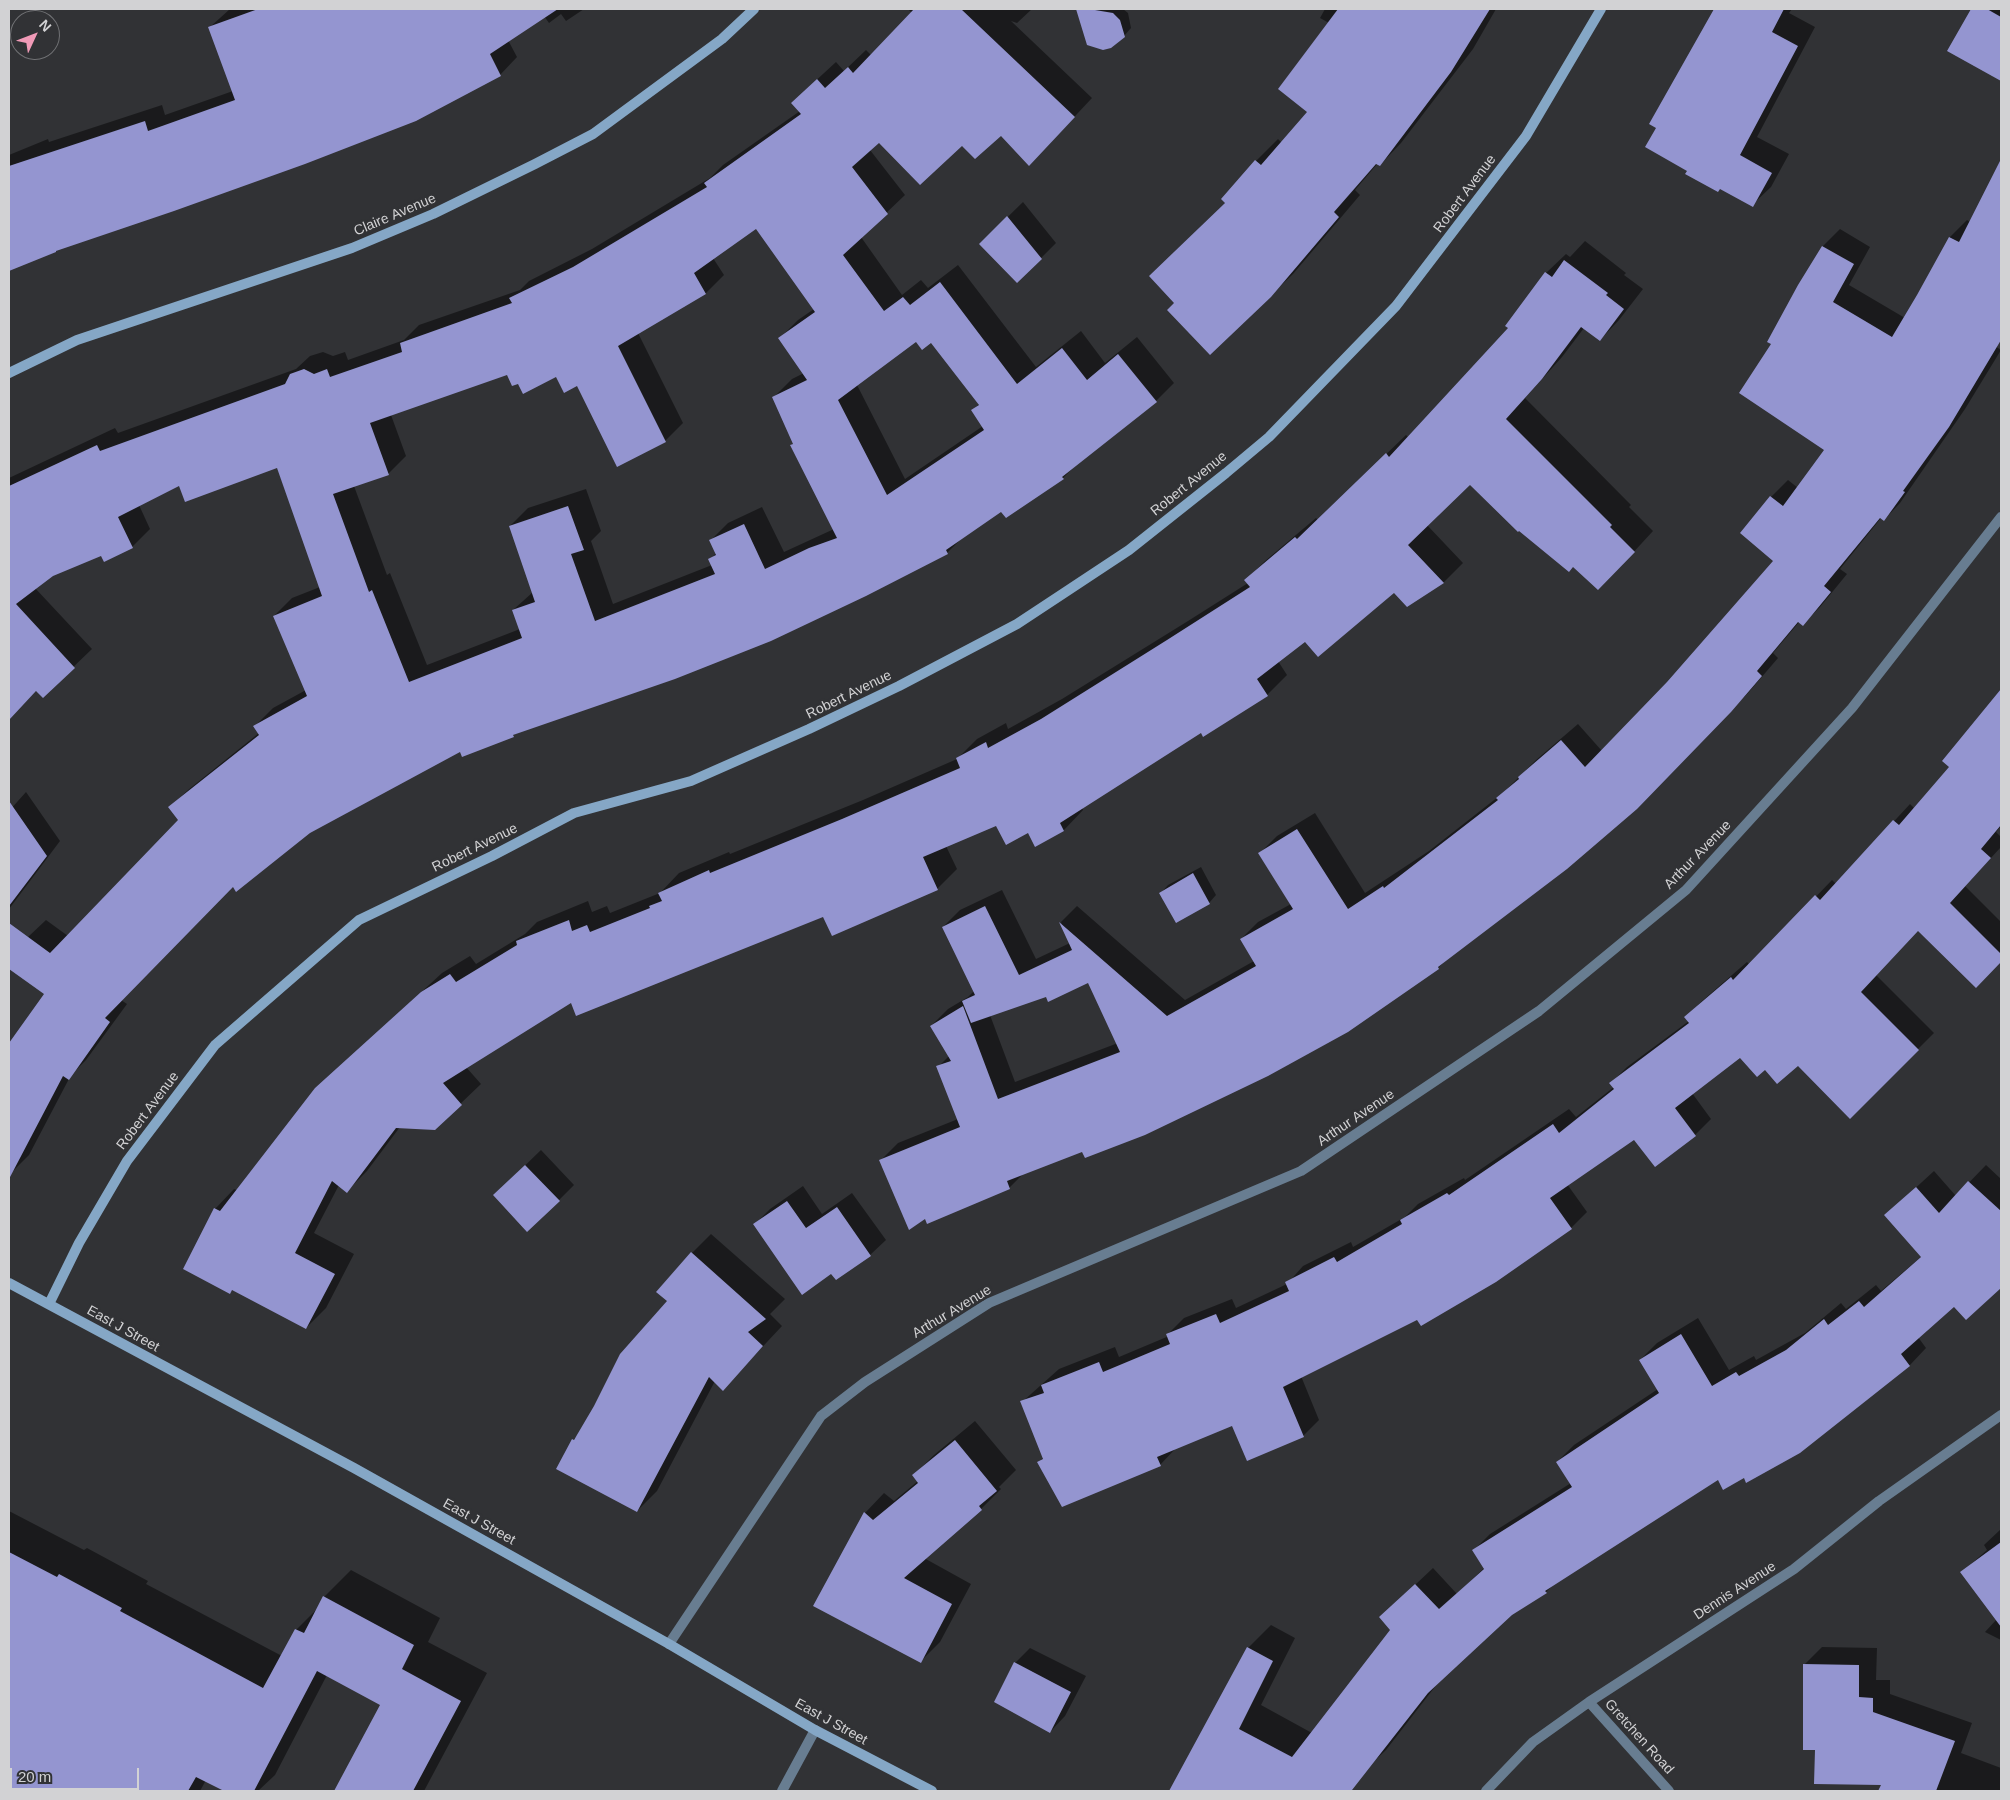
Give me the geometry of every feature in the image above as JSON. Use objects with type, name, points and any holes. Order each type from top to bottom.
[{"type":"street","name":"Claire Avenue","points":[[9,373],[77,340],[352,248],[433,214],[592,134],[722,38],[754,9]]},
{"type":"street","name":"Robert Avenue","points":[[48,1304],[127,1161],[215,1045],[359,920],[492,856],[574,813],[691,781],[809,729],[899,686],[1017,624],[1129,550],[1269,437],[1396,306],[1526,136],[1601,9]]},
{"type":"street","name":"Arthur Avenue","points":[[670,1644],[821,1416],[865,1382],[989,1303],[1301,1171],[1539,1011],[1686,890],[1852,708],[2001,517]]},
{"type":"street","name":"East J Street","points":[[9,1282],[354,1468],[670,1644],[815,1730],[932,1791]]},
{"type":"street","name":"Dennis Avenue","points":[[1486,1791],[1533,1742],[1589,1702],[1794,1569],[1879,1501],[2001,1415]]},
{"type":"street","name":"Gretchen Road","points":[[1589,1702],[1669,1791]]},
{"type":"street","points":[[782,1791],[815,1730]]},
{"type":"building","points":[[258,9],[558,9],[490,54],[501,76],[416,121],[305,164],[56,251],[9,271],[9,166],[145,121],[148,131],[235,100],[208,27]]},
{"type":"building","points":[[914,9],[961,9],[1075,117],[1029,166],[1001,136],[975,159],[962,146],[920,185],[879,143],[852,167],[888,214],[843,255],[884,311],[903,297],[910,305],[940,282],[1017,384],[1062,348],[1087,380],[1118,354],[1157,402],[1062,477],[1064,479],[1006,518],[1001,512],[946,550],[948,554],[866,596],[771,641],[675,679],[513,735],[514,737],[462,757],[460,752],[310,833],[236,892],[233,887],[105,1018],[110,1022],[69,1080],[63,1076],[9,1179],[9,1043],[44,994],[9,969],[9,923],[50,953],[178,820],[168,807],[259,735],[253,726],[307,696],[273,616],[322,596],[277,468],[185,502],[179,486],[118,517],[133,548],[104,562],[101,556],[53,576],[16,604],[75,668],[43,698],[36,691],[9,720],[9,486],[97,445],[100,451],[285,384],[290,374],[304,369],[314,374],[327,369],[330,377],[402,352],[400,343],[512,303],[509,298],[573,267],[707,187],[704,183],[801,114],[791,103],[817,79],[825,88],[848,67],[853,73]],"holes":[[[756,229],[815,312],[778,338],[807,380],[772,397],[793,444],[790,445],[837,538],[809,548],[765,569],[744,524],[709,540],[716,555],[708,559],[715,574],[595,621],[571,554],[584,550],[568,506],[509,526],[535,602],[512,610],[522,638],[409,682],[372,590],[369,592],[333,494],[389,475],[370,423],[507,375],[512,386],[518,384],[523,394],[556,377],[564,393],[577,386],[617,467],[666,442],[618,346],[706,294],[694,273]],[[916,342],[922,350],[931,343],[979,405],[971,410],[984,430],[887,495],[838,400]]]},
{"type":"building","points":[[1076,9],[1113,13],[1120,20],[1125,37],[1111,48],[1103,50],[1087,45]]},
{"type":"building","points":[[1338,9],[1490,9],[1451,72],[1380,166],[1376,164],[1334,212],[1339,217],[1271,297],[1210,355],[1167,310],[1174,303],[1149,276],[1225,203],[1221,199],[1255,160],[1261,165],[1307,112],[1278,89]]},
{"type":"building","points":[[1714,9],[1784,9],[1772,32],[1798,46],[1740,155],[1772,173],[1753,207],[1720,189],[1718,192],[1685,174],[1687,171],[1645,147],[1656,128],[1649,124]]},
{"type":"building","points":[[1971,9],[1987,9],[2001,17],[2001,81],[1947,51]]},
{"type":"building","points":[[2001,159],[2001,340],[1949,427],[1903,491],[1905,492],[1884,521],[1880,518],[1824,586],[1831,592],[1803,626],[1798,622],[1757,671],[1762,676],[1731,712],[1637,809],[1567,869],[1438,967],[1439,969],[1348,1032],[1268,1076],[1145,1135],[1085,1158],[1082,1152],[1007,1181],[1010,1189],[927,1224],[925,1219],[909,1230],[879,1160],[960,1127],[936,1066],[951,1061],[930,1026],[963,1006],[998,1099],[1120,1052],[1088,983],[1048,1002],[1046,997],[971,1023],[962,1001],[975,995],[942,927],[985,906],[1019,975],[1072,950],[1059,922],[1167,1016],[1256,966],[1240,939],[1293,909],[1258,853],[1297,829],[1348,909],[1383,886],[1384,888],[1498,800],[1496,798],[1519,779],[1518,777],[1561,740],[1585,767],[1667,682],[1773,561],[1740,533],[1770,496],[1783,506],[1824,450],[1739,393],[1771,344],[1767,342],[1822,246],[1854,264],[1833,302],[1892,337],[1949,237],[1959,242]]},
{"type":"building","points":[[1007,216],[1042,259],[1017,283],[979,244]]},
{"type":"building","points":[[1564,260],[1608,293],[1606,295],[1624,309],[1600,341],[1581,327],[1542,379],[1506,419],[1612,525],[1610,527],[1635,552],[1598,590],[1573,567],[1569,572],[1518,532],[1470,485],[1408,545],[1444,583],[1407,607],[1394,593],[1318,657],[1305,642],[1257,679],[1268,696],[1203,737],[1201,733],[1060,823],[1064,831],[1035,847],[1028,833],[1006,845],[996,826],[923,857],[938,890],[832,936],[823,917],[576,1016],[571,1003],[443,1083],[462,1105],[435,1130],[396,1128],[347,1193],[332,1181],[295,1253],[335,1274],[306,1329],[232,1290],[230,1294],[183,1269],[214,1208],[220,1211],[315,1088],[421,992],[450,974],[456,982],[517,945],[516,941],[569,920],[572,931],[587,925],[590,932],[650,908],[649,906],[662,901],[658,893],[709,870],[710,873],[960,768],[956,758],[986,742],[988,748],[1041,719],[1250,587],[1244,580],[1295,537],[1297,539],[1386,453],[1389,457],[1508,328],[1505,326],[1545,272],[1552,277]]},
{"type":"building","points":[[2001,689],[2001,825],[1981,849],[1991,858],[1950,903],[2001,954],[2001,962],[1976,988],[1918,931],[1861,992],[1919,1050],[1850,1119],[1798,1066],[1777,1084],[1765,1070],[1757,1077],[1740,1058],[1675,1108],[1696,1136],[1655,1167],[1634,1140],[1550,1198],[1572,1229],[1496,1282],[1421,1326],[1417,1320],[1283,1387],[1304,1437],[1247,1461],[1232,1426],[1157,1457],[1161,1466],[1062,1507],[1037,1462],[1043,1459],[1020,1401],[1044,1393],[1041,1385],[1099,1362],[1103,1372],[1170,1344],[1166,1334],[1216,1314],[1220,1323],[1289,1291],[1285,1282],[1334,1257],[1337,1262],[1402,1224],[1400,1220],[1447,1193],[1449,1195],[1553,1124],[1559,1133],[1614,1089],[1609,1083],[1689,1023],[1684,1017],[1731,977],[1733,980],[1815,895],[1820,900],[1893,820],[1899,825],[1949,767],[1942,761]]},
{"type":"building","points":[[9,801],[47,856],[9,906]]},
{"type":"building","points":[[1193,873],[1210,904],[1176,923],[1159,893]]},
{"type":"building","points":[[525,1165],[560,1201],[527,1232],[493,1195]]},
{"type":"building","points":[[1968,1181],[2001,1211],[2001,1288],[1966,1320],[1954,1307],[1901,1354],[1910,1366],[1800,1453],[1746,1483],[1744,1478],[1723,1490],[1718,1480],[1545,1591],[1547,1593],[1512,1615],[1428,1693],[1352,1790],[1354,1791],[1169,1791],[1247,1647],[1273,1661],[1239,1729],[1292,1757],[1390,1630],[1379,1617],[1415,1584],[1439,1609],[1484,1569],[1472,1550],[1572,1487],[1556,1462],[1659,1393],[1639,1360],[1681,1334],[1712,1386],[1736,1372],[1739,1376],[1786,1350],[1824,1319],[1828,1325],[1859,1301],[1864,1307],[1921,1257],[1884,1215],[1916,1187],[1939,1213]]},
{"type":"building","points":[[787,1201],[806,1228],[837,1207],[871,1256],[836,1280],[831,1274],[802,1295],[753,1224]]},
{"type":"building","points":[[691,1252],[766,1319],[748,1332],[763,1346],[723,1391],[709,1377],[637,1512],[556,1469],[572,1439],[574,1440],[594,1406],[620,1354],[667,1301],[656,1292]]},
{"type":"building","points":[[955,1440],[997,1491],[979,1506],[982,1510],[904,1578],[952,1604],[921,1663],[813,1606],[864,1512],[873,1520],[918,1483],[912,1475]]},
{"type":"building","points":[[2001,1542],[2001,1627],[1960,1572]]},
{"type":"building","points":[[9,1552],[57,1577],[59,1574],[122,1608],[120,1611],[263,1688],[295,1629],[304,1633],[323,1596],[414,1645],[402,1669],[461,1701],[413,1791],[334,1791],[380,1705],[317,1671],[254,1791],[224,1791],[196,1777],[188,1791],[9,1791]]},
{"type":"building","points":[[1014,1662],[1071,1692],[1050,1733],[994,1702]]},
{"type":"building","points":[[1803,1664],[1859,1665],[1859,1697],[1873,1698],[1873,1712],[1955,1741],[1936,1791],[1878,1791],[1881,1785],[1814,1784],[1815,1750],[1803,1750]]}]
